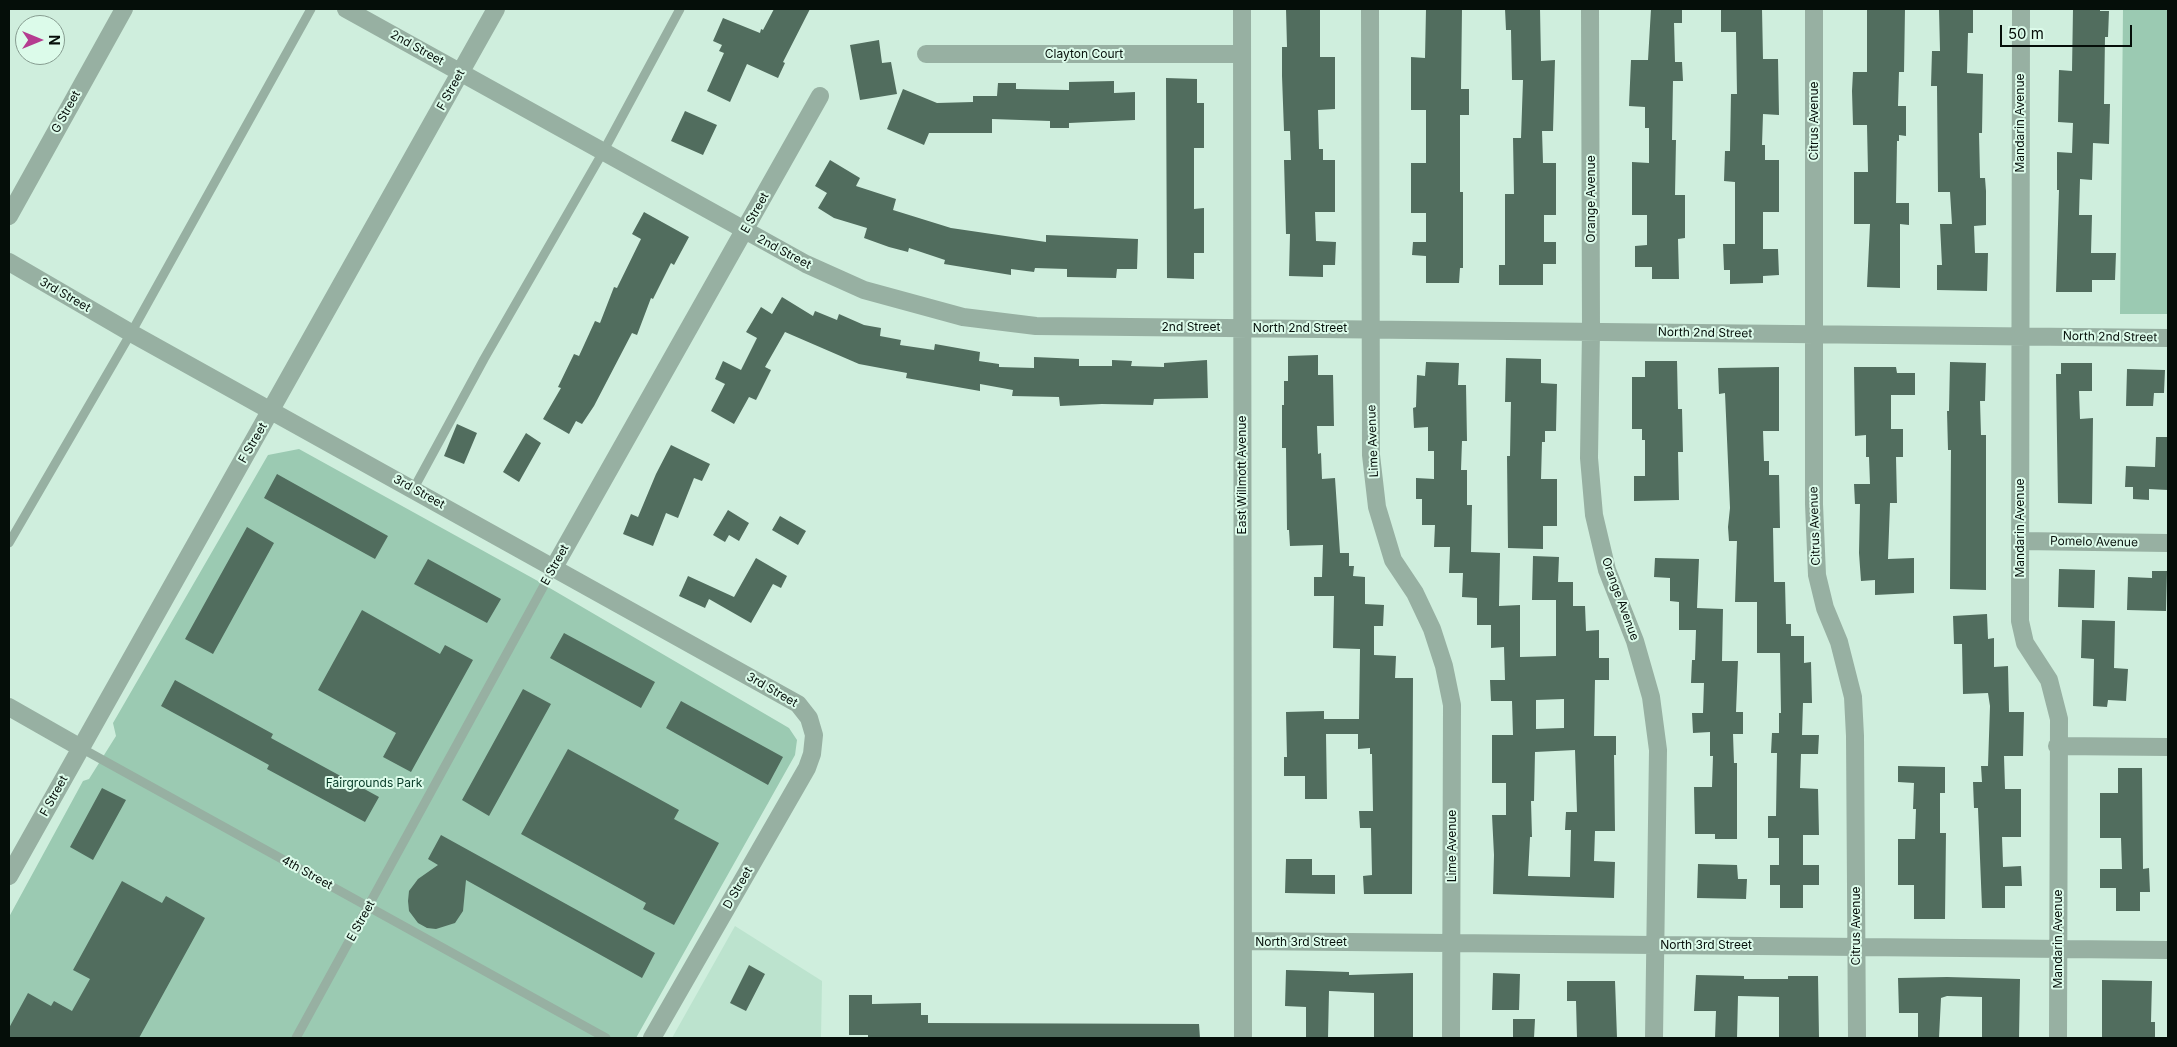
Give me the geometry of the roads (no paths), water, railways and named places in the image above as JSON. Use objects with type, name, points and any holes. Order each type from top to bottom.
[{"type":"street","name":"G Street","points":[[9,216],[124,9]]},
{"type":"street","name":"2nd Street","points":[[346,9],[745,231],[806,264],[864,290],[963,317],[1036,326],[1242,328]]},
{"type":"street","name":"F Street","points":[[9,876],[272,411],[496,9]]},
{"type":"street","name":"East Willmott Avenue","points":[[1242,9],[1243,1038]]},
{"type":"street","name":"Lime Avenue","points":[[1370,9],[1371,455],[1377,507],[1393,560],[1415,593],[1432,629],[1444,666],[1452,705],[1451,1038]]},
{"type":"street","name":"Orange Avenue","points":[[1590,9],[1591,331],[1589,458],[1594,515],[1607,570],[1635,641],[1651,696],[1658,750],[1654,1038]]},
{"type":"street","name":"Citrus Avenue","points":[[1814,9],[1814,504],[1817,574],[1825,608],[1839,642],[1853,698],[1856,736],[1857,1038]]},
{"type":"street","name":"Mandarin Avenue","points":[[2021,9],[2020,621],[2025,643],[2049,680],[2059,720],[2057,746],[2058,1038]]},
{"type":"street","name":"Clayton Court","points":[[926,54],[1242,54]]},
{"type":"street","name":"E Street","points":[[553,569],[820,96]]},
{"type":"street","name":"3rd Street","points":[[9,262],[130,333],[414,488],[553,569],[798,704],[809,718],[814,735]]},
{"type":"street","name":"North 2nd Street","points":[[1242,328],[2168,338]]},
{"type":"street","name":"Pomelo Avenue","points":[[2020,541],[2168,542]]},
{"type":"street","name":"4th Street","points":[[9,707],[81,748]]},
{"type":"street","name":"D Street","points":[[652,1038],[807,768],[812,754],[814,735]]},
{"type":"street","points":[[2057,746],[2168,747]]},
{"type":"street","name":"North 3rd Street","points":[[1243,941],[2168,950]]},
{"type":"lane","points":[[9,543],[130,333],[288,46],[311,9]]},
{"type":"lane","points":[[414,488],[489,351],[603,152],[680,9]]},
{"type":"lane","name":"E Street","points":[[296,1038],[553,569]]},
{"type":"lane","name":"4th Street","points":[[81,748],[606,1038]]},
{"type":"park label","name":"Fairgrounds Park","points":[[374,783]]}]
